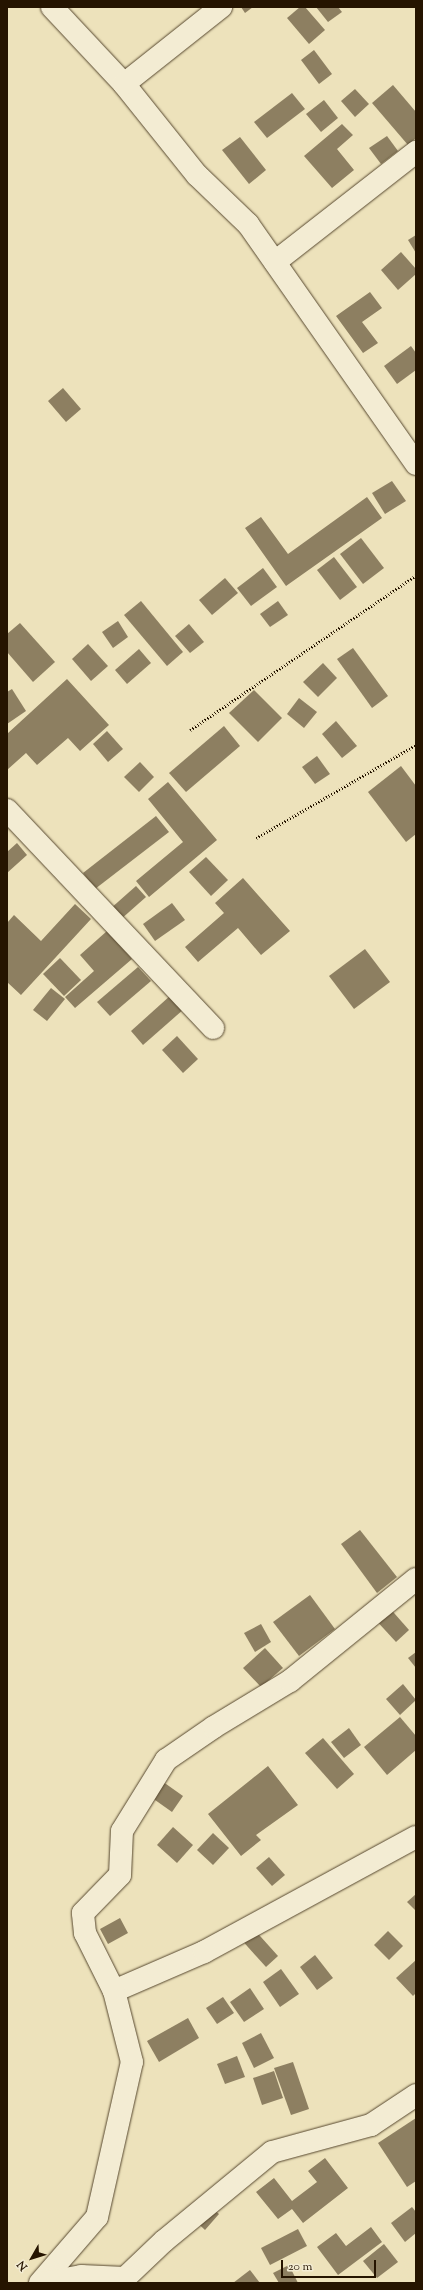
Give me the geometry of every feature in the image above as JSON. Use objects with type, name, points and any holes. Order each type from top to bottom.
[{"type":"street","points":[[52,7],[124,84],[197,175],[248,224],[416,464]]},
{"type":"street","points":[[124,84],[221,7]]},
{"type":"street","points":[[275,262],[416,152]]},
{"type":"street","points":[[7,810],[213,1028]]},
{"type":"street","points":[[41,2283],[97,2217],[132,2062],[114,1991],[85,1933],[83,1914],[120,1875],[122,1831],[166,1760],[214,1727],[290,1681],[416,1579]]},
{"type":"street","points":[[114,1991],[204,1952],[416,1837]]},
{"type":"street","points":[[41,2283],[81,2276],[124,2278],[164,2241],[272,2152],[371,2125],[416,2095]]},
{"type":"path","points":[[190,730],[416,575]]},
{"type":"path","points":[[256,838],[416,745]]},
{"type":"building","points":[[241,7],[253,7],[245,13]]},
{"type":"building","points":[[300,7],[305,7],[325,30],[309,44],[287,18]]},
{"type":"building","points":[[316,7],[338,7],[342,12],[328,22]]},
{"type":"building","points":[[314,50],[332,74],[319,84],[301,60]]},
{"type":"building","points":[[393,85],[416,112],[416,138],[408,145],[372,103]]},
{"type":"building","points":[[355,89],[369,104],[355,117],[341,101]]},
{"type":"building","points":[[292,93],[305,109],[267,138],[254,122]]},
{"type":"building","points":[[324,100],[338,118],[321,132],[306,114]]},
{"type":"building","points":[[342,124],[353,135],[337,149],[354,170],[332,188],[304,156]]},
{"type":"building","points":[[387,136],[398,151],[381,164],[369,148]]},
{"type":"building","points":[[240,137],[266,170],[249,184],[222,150]]},
{"type":"building","points":[[416,235],[416,253],[408,240]]},
{"type":"building","points":[[401,252],[416,269],[416,274],[398,290],[381,270]]},
{"type":"building","points":[[370,292],[382,308],[362,322],[378,343],[363,353],[336,316]]},
{"type":"building","points":[[411,346],[416,353],[416,370],[397,384],[384,366]]},
{"type":"building","points":[[63,388],[81,409],[66,422],[48,401]]},
{"type":"building","points":[[392,481],[406,501],[385,514],[372,493]]},
{"type":"building","points":[[367,497],[382,518],[286,586],[245,528],[261,517],[288,554]]},
{"type":"building","points":[[361,538],[384,568],[363,584],[340,554]]},
{"type":"building","points":[[334,557],[357,587],[340,600],[317,570]]},
{"type":"building","points":[[263,568],[277,587],[251,606],[237,588]]},
{"type":"building","points":[[225,578],[238,593],[212,615],[199,600]]},
{"type":"building","points":[[141,601],[183,652],[167,666],[124,615]]},
{"type":"building","points":[[278,601],[288,615],[270,627],[260,614]]},
{"type":"building","points":[[118,621],[128,637],[113,648],[102,632]]},
{"type":"building","points":[[20,623],[55,662],[33,682],[7,652],[7,634]]},
{"type":"building","points":[[189,624],[204,642],[190,653],[175,636]]},
{"type":"building","points":[[88,644],[108,666],[91,681],[72,659]]},
{"type":"building","points":[[353,648],[388,696],[372,708],[337,659]]},
{"type":"building","points":[[139,649],[151,663],[127,684],[115,670]]},
{"type":"building","points":[[323,663],[337,678],[318,697],[303,682]]},
{"type":"building","points":[[67,679],[109,725],[80,751],[68,738],[37,765],[26,753],[7,770],[7,734]]},
{"type":"building","points":[[12,689],[26,711],[7,724],[7,692]]},
{"type":"building","points":[[254,690],[282,718],[258,742],[229,713]]},
{"type":"building","points":[[299,698],[317,712],[304,728],[287,714]]},
{"type":"building","points":[[336,721],[357,746],[342,758],[322,734]]},
{"type":"building","points":[[224,726],[240,746],[186,792],[169,773]]},
{"type":"building","points":[[107,731],[123,749],[108,762],[93,744]]},
{"type":"building","points":[[317,756],[330,774],[315,784],[302,767]]},
{"type":"building","points":[[140,762],[154,777],[139,792],[124,777]]},
{"type":"building","points":[[401,766],[416,786],[416,834],[406,842],[368,792]]},
{"type":"building","points":[[168,782],[217,840],[149,897],[136,881],[183,842],[148,799]]},
{"type":"building","points":[[156,816],[169,832],[95,889],[83,873]]},
{"type":"building","points":[[17,843],[27,855],[7,873],[7,852]]},
{"type":"building","points":[[206,857],[228,880],[211,896],[189,872]]},
{"type":"building","points":[[243,878],[290,931],[261,955],[238,928],[198,962],[185,947],[224,913],[215,903]]},
{"type":"building","points":[[136,886],[146,897],[120,920],[110,909]]},
{"type":"building","points":[[172,903],[185,920],[155,941],[143,924]]},
{"type":"building","points":[[75,904],[91,919],[21,995],[7,982],[7,923],[14,915],[41,941]]},
{"type":"building","points":[[107,931],[132,959],[75,1008],[65,997],[94,971],[80,955]]},
{"type":"building","points":[[365,949],[390,982],[354,1009],[329,976]]},
{"type":"building","points":[[60,958],[81,980],[64,996],[43,974]]},
{"type":"building","points":[[138,967],[151,981],[110,1016],[97,1002]]},
{"type":"building","points":[[51,988],[65,999],[47,1021],[33,1010]]},
{"type":"building","points":[[171,995],[184,1009],[143,1045],[131,1031]]},
{"type":"building","points":[[177,1036],[198,1059],[183,1073],[162,1050]]},
{"type":"building","points":[[360,1530],[397,1577],[377,1593],[341,1544]]},
{"type":"building","points":[[310,1595],[335,1629],[299,1656],[273,1622]]},
{"type":"building","points":[[387,1605],[409,1630],[396,1642],[373,1617]]},
{"type":"building","points":[[261,1624],[271,1642],[255,1652],[244,1633]]},
{"type":"building","points":[[265,1648],[283,1668],[261,1687],[243,1668]]},
{"type":"building","points":[[416,1652],[416,1668],[408,1658]]},
{"type":"building","points":[[403,1684],[416,1700],[400,1715],[386,1699]]},
{"type":"building","points":[[400,1717],[416,1736],[416,1750],[387,1775],[364,1747]]},
{"type":"building","points":[[349,1728],[361,1745],[344,1758],[331,1742]]},
{"type":"building","points":[[323,1738],[354,1774],[337,1789],[305,1753]]},
{"type":"building","points":[[268,1766],[298,1805],[256,1835],[261,1840],[241,1856],[208,1814]]},
{"type":"building","points":[[159,1779],[183,1796],[172,1812],[148,1795]]},
{"type":"building","points":[[173,1827],[193,1845],[177,1863],[157,1845]]},
{"type":"building","points":[[213,1833],[229,1848],[213,1865],[197,1850]]},
{"type":"building","points":[[269,1857],[285,1875],[272,1886],[256,1868]]},
{"type":"building","points":[[416,1894],[416,1911],[407,1902]]},
{"type":"building","points":[[120,1918],[128,1933],[108,1944],[100,1929]]},
{"type":"building","points":[[251,1926],[278,1956],[266,1967],[239,1937]]},
{"type":"building","points":[[388,1931],[403,1946],[389,1960],[374,1945]]},
{"type":"building","points":[[315,1955],[333,1978],[317,1990],[300,1967]]},
{"type":"building","points":[[416,1960],[416,1993],[413,1996],[396,1978]]},
{"type":"building","points":[[281,1969],[299,1994],[280,2007],[263,1982]]},
{"type":"building","points":[[250,1988],[264,2009],[244,2022],[230,2002]]},
{"type":"building","points":[[223,1997],[234,2013],[217,2024],[206,2008]]},
{"type":"building","points":[[188,2018],[199,2038],[159,2062],[147,2041]]},
{"type":"building","points":[[261,2033],[274,2058],[254,2068],[242,2043]]},
{"type":"building","points":[[237,2056],[245,2077],[225,2084],[217,2064]]},
{"type":"building","points":[[293,2062],[309,2109],[291,2115],[274,2068]]},
{"type":"building","points":[[274,2071],[283,2098],[262,2105],[253,2078]]},
{"type":"building","points":[[416,2118],[416,2181],[407,2187],[378,2143]]},
{"type":"building","points":[[325,2158],[348,2188],[303,2223],[292,2209],[278,2219],[256,2192],[274,2178],[292,2201],[317,2182],[308,2171]]},
{"type":"building","points":[[204,2201],[219,2214],[205,2230],[190,2216]]},
{"type":"building","points":[[412,2207],[416,2212],[416,2233],[405,2242],[391,2223]]},
{"type":"building","points":[[371,2227],[382,2242],[338,2275],[317,2247],[336,2233],[346,2246]]},
{"type":"building","points":[[298,2229],[307,2246],[270,2265],[261,2248]]},
{"type":"building","points":[[384,2244],[398,2262],[377,2278],[363,2261]]},
{"type":"building","points":[[289,2265],[298,2283],[279,2283],[273,2273]]},
{"type":"building","points":[[250,2270],[260,2283],[233,2283]]}]
